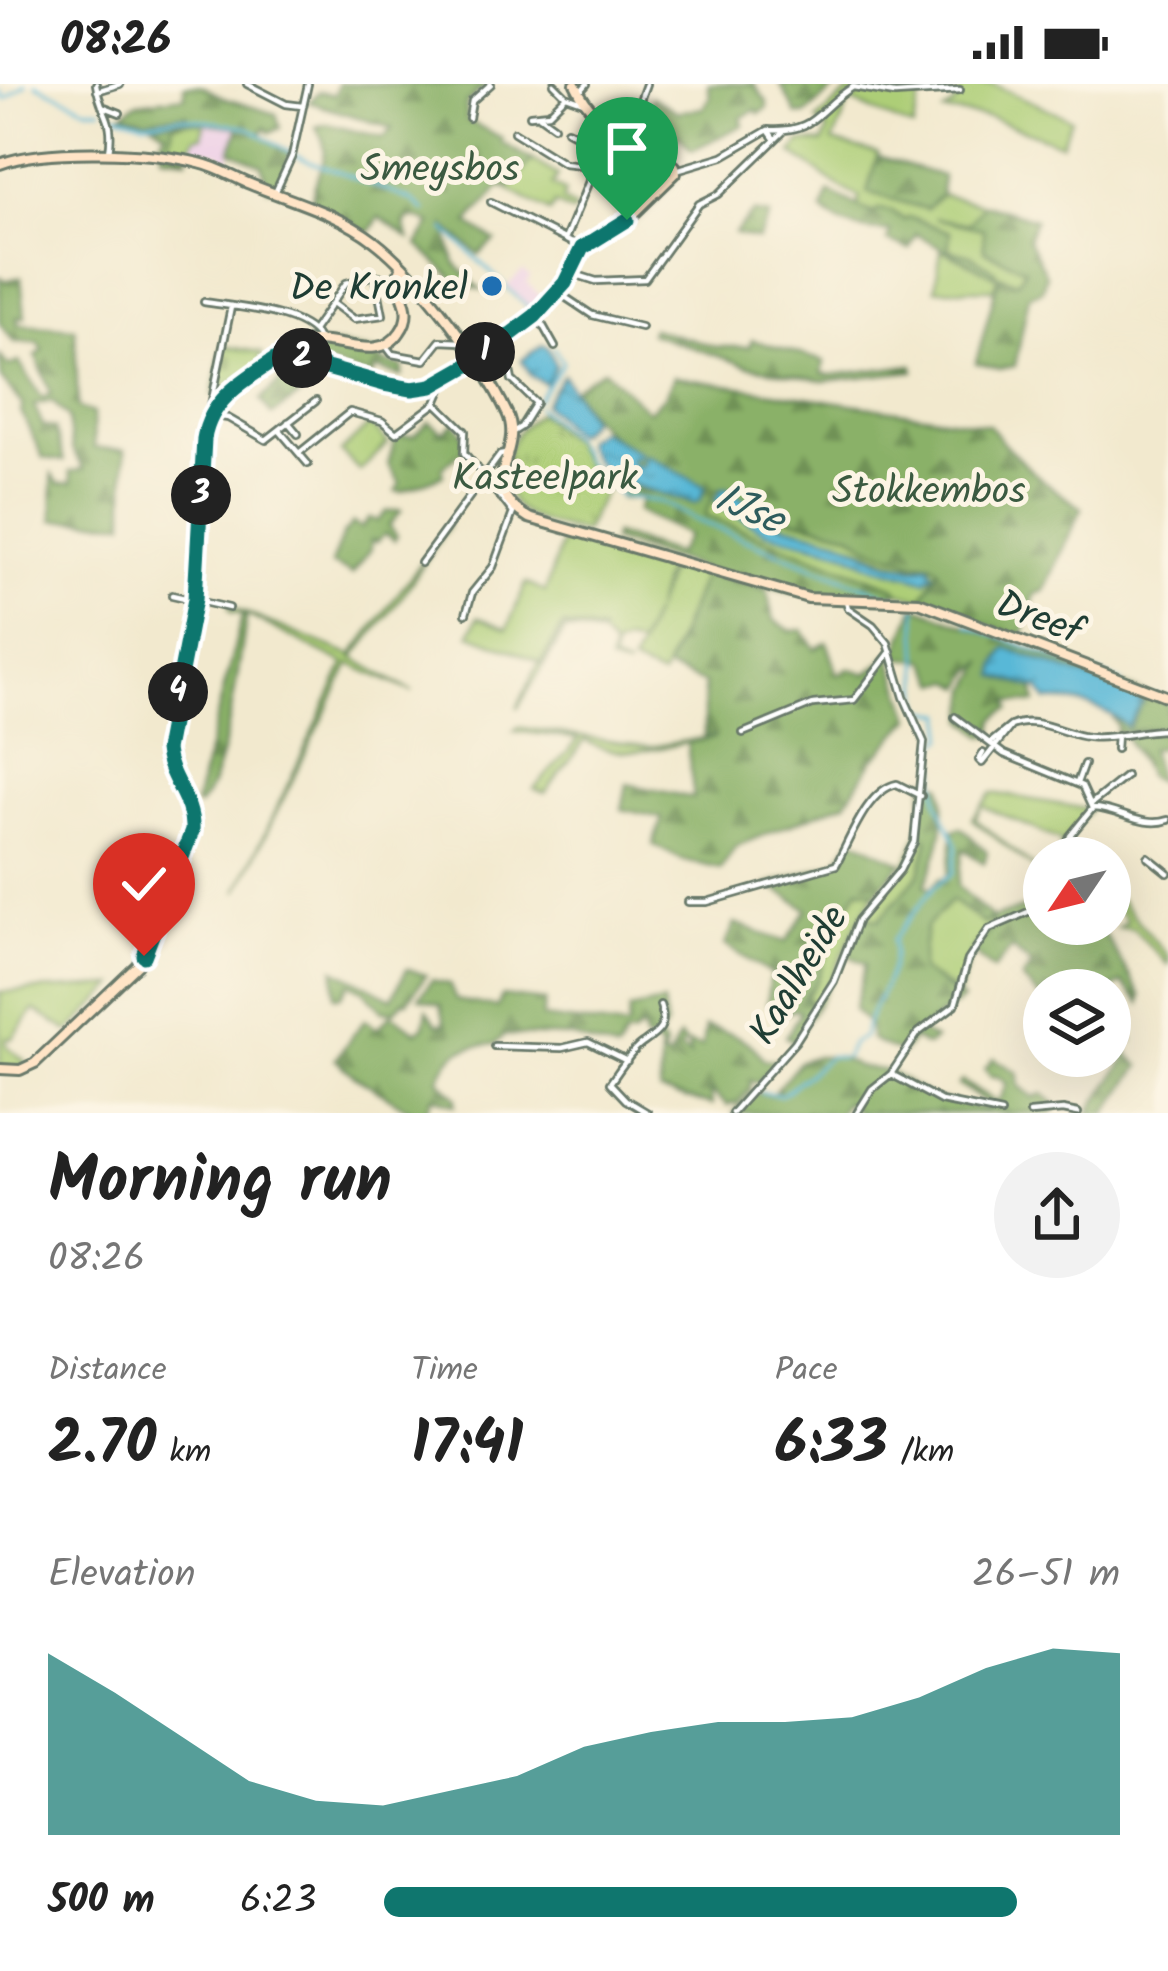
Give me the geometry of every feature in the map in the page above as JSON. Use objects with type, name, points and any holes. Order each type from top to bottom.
[{"type":"street","points":[[109,155],[113,128],[96,88],[121,84]]},
{"type":"street","points":[[247,84],[281,102],[302,106]]},
{"type":"street","points":[[275,194],[292,154],[308,84]]},
{"type":"street","points":[[469,118],[472,101],[491,84]]},
{"type":"street","points":[[554,84],[566,96]]},
{"type":"street","points":[[545,116],[587,84]]},
{"type":"street","points":[[628,133],[646,84]]},
{"type":"street","points":[[288,351],[327,368],[407,388],[427,388],[476,361],[536,315],[571,273],[580,251],[631,218],[676,170],[723,156],[767,130],[783,132],[809,125],[853,88],[895,94],[960,90]]},
{"type":"street","points":[[579,93],[601,120],[628,133],[676,170]]},
{"type":"street","points":[[103,108],[120,113]]},
{"type":"street","points":[[530,115],[545,116],[554,126]]},
{"type":"street","points":[[566,237],[589,181],[601,120]]},
{"type":"street","points":[[567,130],[594,144]]},
{"type":"street","points":[[767,130],[775,140]]},
{"type":"street","points":[[514,132],[564,163],[589,166]]},
{"type":"street","points":[[571,273],[596,281],[645,279],[699,204],[719,194],[783,132]]},
{"type":"street","points":[[0,164],[40,154],[195,162],[366,235],[459,339],[507,413],[512,432],[501,473],[503,496],[513,513],[493,567],[472,593],[466,614]]},
{"type":"street","points":[[491,202],[533,226],[566,237],[580,251]]},
{"type":"street","points":[[314,330],[346,283],[400,274]]},
{"type":"street","points":[[211,415],[232,389],[302,343],[375,350],[386,346],[401,332],[407,313],[400,274]]},
{"type":"street","points":[[334,304],[353,319],[382,316],[385,312],[375,275]]},
{"type":"street","points":[[558,291],[592,315],[641,327]]},
{"type":"street","points":[[204,302],[289,319],[314,330],[321,343]]},
{"type":"street","points":[[0,1069],[25,1069],[41,1059],[130,974],[148,947],[192,831],[190,809],[166,750],[195,599],[204,439],[231,307]]},
{"type":"street","points":[[536,315],[555,346]]},
{"type":"street","points":[[386,346],[392,354],[425,360],[440,341],[459,339]]},
{"type":"street","points":[[500,341],[506,347],[512,380],[535,405],[521,427],[512,432]]},
{"type":"street","points":[[348,413],[382,421],[395,433],[436,403],[446,379]]},
{"type":"street","points":[[211,415],[228,418],[265,440],[316,401]]},
{"type":"street","points":[[436,403],[465,430],[464,453],[484,477],[515,509],[536,521],[796,595],[846,601]]},
{"type":"street","points":[[348,413],[357,424]]},
{"type":"street","points":[[299,453],[348,413]]},
{"type":"street","points":[[288,422],[298,434]]},
{"type":"street","points":[[279,430],[308,464]]},
{"type":"street","points":[[421,563],[500,455],[506,454]]},
{"type":"street","points":[[172,595],[229,608]]},
{"type":"street","name":"Dreef","points":[[846,601],[893,598],[932,606],[1168,697]]},
{"type":"street","name":"Kaalheide","points":[[732,1113],[795,1042],[834,981],[858,920],[906,862],[914,842],[924,742],[891,651],[878,629],[848,608],[846,601]]},
{"type":"street","points":[[743,733],[812,704],[854,700],[891,651]]},
{"type":"street","points":[[955,718],[993,745],[1077,783],[1092,806]]},
{"type":"street","points":[[983,753],[982,763],[1010,726],[1027,721],[1080,736],[1168,730]]},
{"type":"street","points":[[1116,749],[1118,735]]},
{"type":"street","points":[[1077,783],[1084,764]]},
{"type":"street","points":[[1072,837],[1092,806],[1126,776]]},
{"type":"street","points":[[688,902],[707,902],[836,865],[862,817],[886,787],[897,784],[921,796]]},
{"type":"street","points":[[1092,806],[1157,823],[1168,820]]},
{"type":"street","points":[[1148,856],[1168,873]]},
{"type":"street","points":[[1158,864],[1168,860]]},
{"type":"street","points":[[857,1113],[918,1033],[955,1006],[968,960],[989,928],[1023,914]]},
{"type":"street","points":[[648,1113],[611,1087],[611,1081],[641,1044],[656,1037],[663,1023],[660,1005]]},
{"type":"street","points":[[494,1046],[562,1048],[588,1042],[627,1061]]},
{"type":"street","points":[[891,1074],[940,1100],[1001,1113]]},
{"type":"street","points":[[1030,1113],[1078,1113]]},
{"type":"shaded area","points":[[204,123],[240,127],[227,165],[220,162],[222,154],[193,147],[194,136],[202,136]]},
{"type":"shaded area","points":[[523,271],[530,277],[527,283],[546,301],[535,313],[508,285]]},
{"type":"green space","name":"Smeysbos","points":[[338,84],[488,84],[466,104],[467,120],[532,160],[508,189],[501,186],[468,223],[495,241],[479,255],[446,227],[455,263],[480,289],[458,283],[418,245],[431,224],[416,217],[408,219],[409,238],[379,217],[369,233],[312,204],[325,149],[316,127],[327,124],[384,138],[392,128],[309,102],[319,92],[335,95]]},
{"type":"green space","points":[[708,84],[753,84],[767,108],[741,118],[743,125],[692,150],[679,135],[658,149],[639,136],[646,131],[660,138],[667,125],[648,108],[652,97],[678,112],[703,108],[710,97]]},
{"type":"green space","points":[[780,84],[840,84],[805,115],[797,115]]},
{"type":"green space","points":[[962,84],[992,84],[1071,119],[1061,144],[992,118],[944,112],[954,105]]},
{"type":"green space","points":[[184,86],[202,86],[226,99],[276,114],[280,128],[270,132],[265,127],[261,134],[289,153],[277,187],[268,188],[262,165],[231,151],[239,127],[189,121],[173,124],[168,149],[189,158],[162,155],[161,139],[166,132],[153,123],[188,119],[187,114],[145,119],[123,113],[138,102],[185,96]]},
{"type":"green space","points":[[850,91],[921,96],[913,129],[850,101],[833,142],[878,154],[868,191],[926,209],[941,195],[983,204],[968,225],[984,229],[984,251],[1025,269],[1018,282],[999,276],[994,289],[935,289],[941,250],[994,275],[974,257],[948,249],[950,233],[858,208],[860,197],[792,153],[801,142],[823,143],[828,130],[817,121]]},
{"type":"green space","points":[[173,123],[204,123],[202,136],[195,137],[187,155],[168,150]]},
{"type":"green space","points":[[877,157],[942,176],[941,195],[926,209],[867,192]]},
{"type":"green space","points":[[532,160],[558,175],[553,185],[565,192],[562,200],[575,208],[573,213],[555,204],[550,212],[508,189]]},
{"type":"green space","points":[[829,192],[874,214],[878,209],[892,211],[904,220],[908,217],[950,232],[948,249],[970,255],[996,271],[995,276],[916,234],[909,249],[888,241],[890,231],[838,221],[822,210]]},
{"type":"green space","points":[[983,204],[1035,219],[1027,239],[1046,275],[1042,290],[1029,295],[1015,366],[999,369],[976,363],[999,275],[1017,282],[1025,269],[984,250],[983,229],[934,218],[968,224]]},
{"type":"green space","points":[[754,212],[770,216],[758,240],[735,234]]},
{"type":"green space","points":[[0,277],[5,281],[21,277],[25,317],[17,317],[18,324],[75,328],[78,408],[93,413],[94,448],[125,450],[125,522],[53,520],[52,475],[59,484],[72,483],[70,472],[84,469],[72,449],[68,417],[52,401],[34,405],[43,426],[55,428],[64,461],[43,458],[21,412],[23,405],[2,380],[0,356],[8,366],[19,362],[42,398],[51,394],[36,356],[43,350],[38,342],[14,342],[0,323]]},
{"type":"green space","points":[[652,328],[716,347],[749,347],[752,340],[824,361],[822,373],[830,375],[913,365],[914,371],[825,381],[748,366],[650,333]]},
{"type":"green space","points":[[298,345],[338,345],[381,353],[381,362],[403,367],[402,376],[376,369],[372,377],[330,365],[272,415],[261,400],[282,380],[272,366]]},
{"type":"green space","points":[[223,346],[262,353],[258,367],[213,394]]},
{"type":"green space","name":"Stokkembos","points":[[604,369],[648,411],[665,396],[674,377],[989,425],[1031,471],[1082,508],[1044,591],[1035,594],[1022,638],[922,599],[939,569],[931,563],[912,562],[870,547],[850,533],[756,510],[727,488],[715,491],[705,516],[898,592],[827,596],[717,573],[612,540],[614,534],[677,554],[688,535],[637,511],[642,498],[620,498],[624,481],[694,503],[645,463],[632,465],[631,457],[641,457],[640,453],[609,434],[580,400],[573,389]]},
{"type":"green space","name":"Kasteelpark","points":[[538,413],[572,442],[587,468],[608,484],[584,532],[528,515],[509,495],[508,452],[517,433]]},
{"type":"green space","points":[[429,422],[443,432],[455,422],[465,438],[463,450],[442,468],[443,475],[396,491],[400,483],[388,464],[396,436],[413,436]]},
{"type":"green space","points":[[370,424],[388,443],[360,471],[341,452]]},
{"type":"green space","points":[[722,489],[716,501],[719,506],[766,532],[843,551],[873,566],[926,580],[934,574],[929,565],[896,562],[756,510],[850,533],[870,547],[912,562],[931,562],[939,569],[922,599],[898,592],[704,515],[715,491]]},
{"type":"green space","points":[[398,510],[389,526],[397,536],[394,540],[385,534],[377,542],[371,540],[371,549],[352,574],[331,564],[343,534],[353,523],[361,528],[370,518],[378,521],[386,512]]},
{"type":"green space","points":[[449,525],[354,658],[413,692],[350,664],[237,892],[345,664],[247,615],[231,612],[229,606],[352,656]]},
{"type":"green space","points":[[564,534],[667,563],[654,611],[670,567],[704,572],[662,677],[632,664],[653,613],[638,646],[626,642],[614,647],[612,661],[628,668],[609,663],[613,648],[600,635],[575,631],[603,632],[563,626],[541,662],[470,634],[478,617],[507,629],[526,583],[545,592]]},
{"type":"green space","points":[[704,573],[767,590],[774,620],[791,631],[803,630],[815,649],[827,642],[838,675],[848,668],[867,674],[890,655],[912,718],[873,760],[846,802],[736,846],[721,869],[683,860],[653,845],[662,818],[622,809],[627,784],[694,798],[687,743],[716,737],[704,737],[704,683],[666,669]]},
{"type":"green space","points":[[915,606],[1168,702],[1168,727],[1116,733],[1112,716],[1129,727],[1143,701],[1007,648],[999,658],[1000,678],[1034,688],[1036,703],[1009,702],[1011,709],[995,722],[994,736],[984,735],[966,720],[970,689],[985,661],[964,687],[953,681],[939,683],[926,660],[895,658]]},
{"type":"green space","points":[[247,615],[224,746],[208,793],[198,806],[242,616]]},
{"type":"green space","points":[[565,630],[517,709],[538,664]]},
{"type":"green space","points":[[518,727],[649,747],[715,736],[632,751],[615,751],[585,740],[545,793],[534,789],[579,739],[514,731]]},
{"type":"green space","points":[[1168,732],[1168,747],[1150,749],[1158,781],[1149,778],[1125,736]]},
{"type":"green space","points":[[926,779],[942,785],[944,810],[925,885],[931,888],[948,877],[954,830],[961,827],[987,852],[984,863],[963,849],[958,886],[991,917],[984,924],[952,900],[926,927],[921,970],[962,1000],[919,1031],[934,1040],[926,1046],[913,1039],[902,1054],[871,1040],[869,1025],[854,1009],[866,964],[847,955],[864,915],[879,920],[920,873],[928,840],[919,833]]},
{"type":"green space","points":[[992,793],[1088,809],[1067,837],[1052,837],[982,806]]},
{"type":"green space","points":[[982,806],[975,819],[1023,859],[972,819]]},
{"type":"green space","points":[[919,833],[928,840],[920,873],[879,920],[864,915],[901,874]]},
{"type":"green space","points":[[853,838],[902,863],[876,892],[859,888],[805,998],[817,1005],[793,1041],[786,1037],[800,1012],[795,1009],[781,1015],[767,1004],[769,981],[774,976],[725,945],[735,924],[786,942],[808,909],[768,885],[836,862]]},
{"type":"green space","points":[[859,888],[876,892],[817,1005],[805,999],[817,981],[836,927]]},
{"type":"green space","points":[[952,900],[984,924],[989,919],[991,926],[972,950],[959,994],[920,970],[926,926]]},
{"type":"green space","points":[[1023,908],[1023,945],[1111,945],[1125,969],[1029,969],[1032,965],[1012,948],[993,970],[973,953],[993,918]]},
{"type":"green space","points":[[1131,913],[1168,956],[1168,965],[1133,928]]},
{"type":"green space","points":[[335,969],[392,998],[407,969],[426,975],[408,1001],[395,1011],[383,1011],[350,983],[341,996],[335,996]]},
{"type":"green space","points":[[1131,979],[1141,996],[1140,1003],[1131,993]]},
{"type":"green space","points":[[432,980],[449,984],[456,1000],[497,1007],[502,996],[545,1001],[542,1018],[628,1028],[629,1010],[663,1003],[662,1057],[669,1058],[679,1037],[685,1043],[680,1049],[690,1056],[688,1044],[702,1047],[705,1027],[746,1041],[764,1060],[778,1060],[757,1083],[750,1080],[750,1089],[735,1105],[728,1106],[710,1091],[712,1105],[660,1092],[660,1049],[645,1041],[642,1027],[625,1036],[617,1052],[572,1037],[504,1035],[495,1044],[467,1048],[449,1061],[439,1079],[456,1097],[455,1105],[433,1096],[425,1113],[415,1113],[335,1059],[365,1019],[377,1028],[392,1014],[417,1032],[424,1026],[427,1010],[437,1024],[445,1024],[441,1005],[419,998]]},
{"type":"green space","points":[[115,986],[69,1031],[34,1010],[12,1039],[6,1038],[7,1046],[27,1063],[19,1068],[0,1067],[0,992]]},
{"type":"green space","points":[[817,1056],[889,1071],[934,1099],[988,1109],[989,1104],[958,1085],[962,1081],[998,1103],[1007,1084],[985,1069],[994,1058],[1018,1073],[1019,1086],[1034,1097],[1043,1094],[1058,1106],[1051,1113],[859,1113],[845,1102],[839,1113],[734,1113],[753,1092],[772,1095],[800,1061]]},
{"type":"green space","points":[[1131,1057],[1140,1066],[1107,1113],[1089,1113],[1113,1077],[1131,1077]]},
{"type":"water","points":[[542,345],[556,365],[546,384],[531,376],[522,360]]},
{"type":"water","points":[[563,375],[590,419],[577,433],[544,404]]},
{"type":"water","points":[[599,430],[640,453],[641,457],[631,457],[632,465],[642,466],[646,455],[705,487],[700,500],[694,503],[629,484],[601,467],[584,440]]},
{"type":"water","points":[[727,488],[778,523],[840,539],[887,562],[914,568],[929,565],[934,574],[926,580],[873,566],[843,551],[766,532],[719,506],[715,501]]},
{"type":"water","points":[[1006,648],[1143,702],[1127,727],[1090,706],[1047,701],[1039,689],[996,676]]},
{"type":"waterway","name":"IJse","points":[[0,91],[5,100],[26,84]]},
{"type":"waterway","name":"IJse","points":[[36,84],[87,108],[101,109]]},
{"type":"waterway","name":"IJse","points":[[116,114],[145,122],[180,117],[248,127],[296,156],[411,200],[425,211]]},
{"type":"waterway","points":[[445,229],[534,313]]},
{"type":"waterway","points":[[537,400],[563,363],[554,348]]},
{"type":"waterway","name":"IJse","points":[[537,407],[621,496],[662,502],[698,521],[892,597]]},
{"type":"waterway","points":[[916,607],[921,700]]},
{"type":"waterway","name":"IJse","points":[[968,625],[1122,683]]},
{"type":"waterway","name":"IJse","points":[[1153,695],[1168,701]]},
{"type":"waterway","points":[[921,702],[924,710],[945,714]]},
{"type":"waterway","points":[[937,774],[936,744],[945,738],[945,717]]},
{"type":"waterway","points":[[845,1058],[852,1043],[863,1037],[888,977],[893,940],[934,887],[953,873],[957,845],[938,802],[936,778]]},
{"type":"waterway","points":[[761,1093],[782,1095],[830,1056],[841,1058]]},
{"type":"place","name":"De Kronkel","points":[[492,286]]},
{"type":"route","points":[[144,956],[192,831],[190,809],[166,750],[195,599],[204,439],[211,415],[232,389],[288,351],[384,384],[427,388],[440,382],[535,316],[565,283],[582,248],[627,220]]}]
